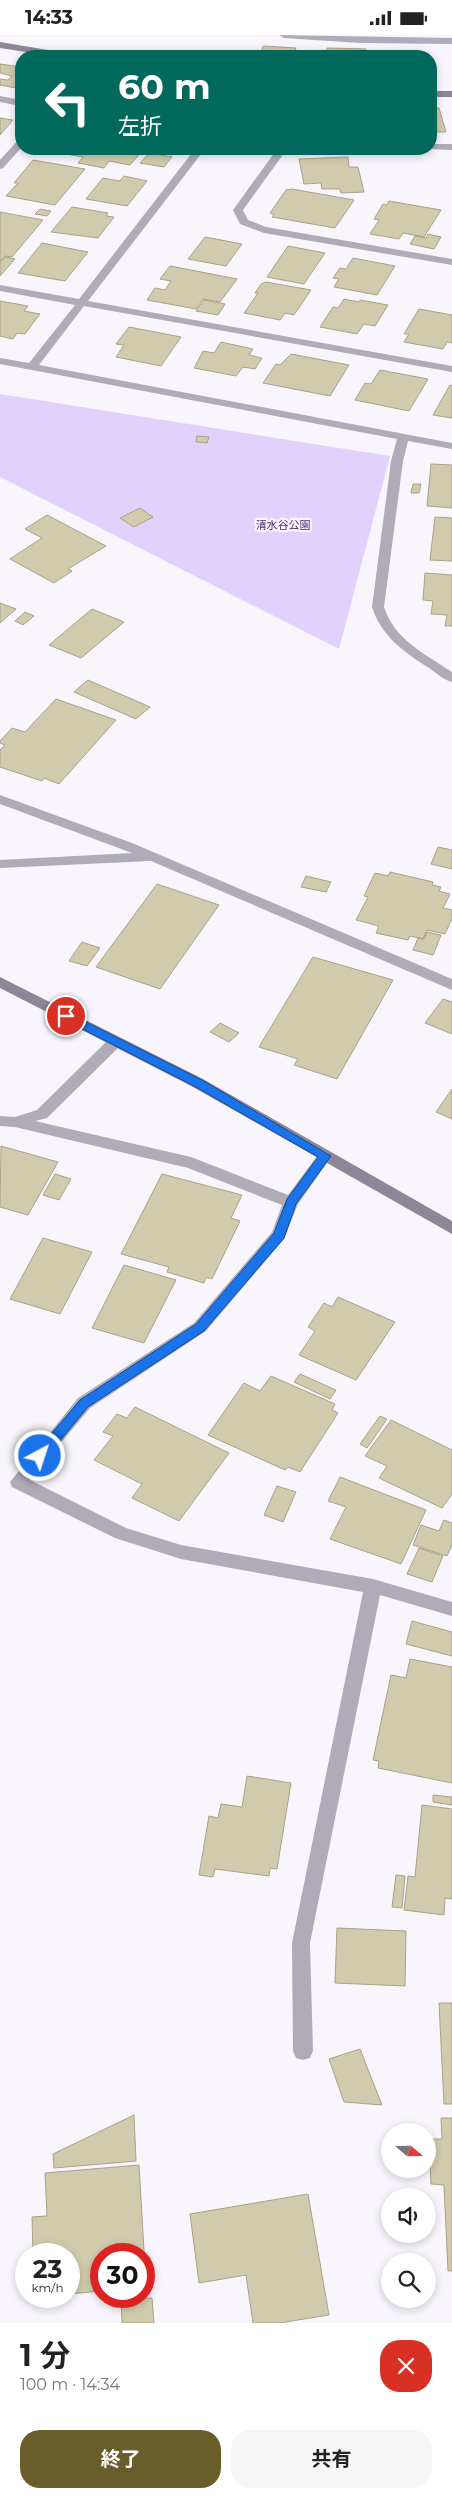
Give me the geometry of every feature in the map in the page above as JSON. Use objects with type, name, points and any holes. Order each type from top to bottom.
[{"type":"street","points":[[284,35],[360,40],[452,41]]},
{"type":"street","points":[[0,45],[30,50]]},
{"type":"street","points":[[437,94],[452,94]]},
{"type":"street","points":[[0,99],[15,102]]},
{"type":"street","points":[[437,147],[452,147]]},
{"type":"street","points":[[0,166],[15,149]]},
{"type":"street","points":[[32,367],[195,155]]},
{"type":"street","points":[[278,155],[238,210],[244,222],[264,230],[452,262]]},
{"type":"street","points":[[0,288],[452,369]]},
{"type":"street","points":[[0,361],[452,446]]},
{"type":"street","points":[[403,438],[397,461],[388,529],[378,607],[380,617],[394,637],[452,678]]},
{"type":"street","points":[[0,799],[154,857],[452,985]]},
{"type":"street","points":[[0,864],[154,857]]},
{"type":"street","points":[[0,982],[198,1083],[452,1228]]},
{"type":"street","points":[[8,1122],[42,1114],[116,1041]]},
{"type":"street","points":[[8,1122],[191,1163],[291,1202]]},
{"type":"street","points":[[325,1156],[291,1202],[280,1235],[200,1327],[84,1403],[18,1483],[121,1533],[181,1551],[373,1586],[452,1609]]},
{"type":"street","points":[[303,2051],[301,1943],[373,1586]]},
{"type":"green space","name":"清水谷公園","points":[[0,394],[390,456],[339,649],[0,477]]},
{"type":"building","points":[[263,46],[296,48],[295,50],[262,50]]},
{"type":"building","points":[[327,48],[366,49],[366,50],[327,50]]},
{"type":"building","points":[[0,64],[15,66],[15,88],[0,85],[0,79],[8,80],[12,76],[0,73]]},
{"type":"building","points":[[437,108],[439,108],[446,132],[437,132]]},
{"type":"building","points":[[0,118],[13,120],[0,135]]},
{"type":"building","points":[[72,155],[139,155],[130,165],[109,161],[104,168],[78,163],[83,157]]},
{"type":"building","points":[[147,155],[172,157],[164,167],[140,163]]},
{"type":"building","points":[[348,157],[349,167],[358,167],[364,192],[341,193],[340,189],[322,189],[321,183],[304,184],[299,159]]},
{"type":"building","points":[[33,160],[85,169],[55,205],[6,196],[18,183],[14,183]]},
{"type":"building","points":[[124,176],[147,181],[127,206],[86,199],[103,178],[120,181]]},
{"type":"building","points":[[292,189],[354,200],[335,228],[272,217],[274,214],[270,213],[286,190]]},
{"type":"building","points":[[389,201],[441,210],[424,237],[403,233],[399,239],[370,234],[379,220],[374,219],[383,204],[387,205]]},
{"type":"building","points":[[72,207],[108,213],[106,216],[114,217],[98,238],[51,232]]},
{"type":"building","points":[[40,209],[51,211],[47,216],[35,214]]},
{"type":"building","points":[[0,212],[43,220],[12,257],[5,256],[2,260],[0,260]]},
{"type":"building","points":[[428,234],[441,237],[434,249],[410,244],[415,236],[426,238]]},
{"type":"building","points":[[205,237],[242,244],[226,266],[188,259]]},
{"type":"building","points":[[42,243],[88,252],[65,281],[18,273]]},
{"type":"building","points":[[288,246],[325,253],[304,284],[267,277]]},
{"type":"building","points":[[6,257],[15,259],[0,276],[0,261]]},
{"type":"building","points":[[353,258],[395,266],[377,295],[334,287],[339,279],[333,278],[340,268],[346,269]]},
{"type":"building","points":[[170,266],[237,279],[220,302],[203,299],[196,309],[147,300],[155,288],[165,290],[171,281],[160,279]]},
{"type":"building","points":[[266,282],[311,290],[294,315],[285,313],[280,320],[244,313],[258,293],[255,293],[261,284]]},
{"type":"building","points":[[344,299],[388,305],[375,326],[364,324],[357,334],[320,327],[333,307],[338,308]]},
{"type":"building","points":[[204,300],[225,304],[218,315],[196,311]]},
{"type":"building","points":[[0,301],[28,306],[24,311],[40,314],[25,334],[17,333],[13,339],[0,336]]},
{"type":"building","points":[[419,309],[452,315],[452,343],[447,342],[443,349],[404,342],[409,334],[404,334]]},
{"type":"building","points":[[129,327],[181,337],[161,366],[116,357],[124,345],[116,344]]},
{"type":"building","points":[[221,342],[253,349],[249,355],[262,358],[255,369],[243,367],[236,376],[194,368],[203,351],[214,353]]},
{"type":"building","points":[[291,354],[349,365],[330,396],[263,383],[276,364],[280,365]]},
{"type":"building","points":[[380,370],[428,379],[409,411],[355,400],[365,383],[371,384]]},
{"type":"building","points":[[450,385],[452,386],[452,418],[433,415]]},
{"type":"building","points":[[197,436],[209,437],[207,443],[196,442]]},
{"type":"building","points":[[431,464],[452,465],[452,508],[427,506]]},
{"type":"building","points":[[413,484],[421,484],[419,493],[411,493]]},
{"type":"building","points":[[140,508],[153,517],[134,527],[120,518]]},
{"type":"building","points":[[47,515],[106,546],[68,569],[72,571],[54,583],[10,559],[42,538],[25,529]]},
{"type":"building","points":[[435,517],[452,518],[452,561],[430,560]]},
{"type":"building","points":[[425,573],[452,575],[452,626],[445,626],[447,615],[431,614],[433,601],[423,600]]},
{"type":"building","points":[[0,603],[16,609],[0,623]]},
{"type":"building","points":[[92,609],[124,622],[81,658],[49,645]]},
{"type":"building","points":[[25,612],[34,616],[23,625],[15,621]]},
{"type":"building","points":[[88,680],[150,707],[136,719],[74,692]]},
{"type":"building","points":[[56,699],[116,720],[59,784],[44,778],[42,781],[0,767],[0,750],[5,745],[0,743],[0,741],[12,728],[25,732]]},
{"type":"building","points":[[438,847],[452,850],[452,869],[431,864]]},
{"type":"building","points":[[390,872],[433,882],[432,885],[441,887],[439,891],[450,894],[443,908],[452,910],[452,918],[445,934],[427,930],[423,939],[410,936],[408,940],[376,933],[379,926],[356,920],[368,897],[364,896],[375,873],[388,876]]},
{"type":"building","points":[[306,876],[331,882],[326,892],[301,887]]},
{"type":"building","points":[[157,884],[219,905],[160,989],[96,967]]},
{"type":"building","points":[[427,932],[441,935],[433,955],[413,950],[418,938],[424,939]]},
{"type":"building","points":[[82,942],[100,948],[87,966],[69,961]]},
{"type":"building","points":[[313,957],[393,980],[337,1079],[294,1065],[298,1059],[259,1047]]},
{"type":"building","points":[[443,999],[452,1002],[452,1034],[425,1023]]},
{"type":"building","points":[[220,1023],[239,1033],[229,1042],[210,1032]]},
{"type":"building","points":[[452,1089],[452,1119],[436,1112]]},
{"type":"building","points":[[1,1146],[58,1162],[28,1215],[0,1207]]},
{"type":"building","points":[[55,1174],[71,1179],[59,1200],[43,1195]]},
{"type":"building","points":[[162,1174],[242,1195],[231,1218],[240,1221],[212,1279],[206,1277],[204,1283],[167,1272],[169,1267],[121,1254]]},
{"type":"building","points":[[43,1238],[92,1252],[60,1314],[10,1299]]},
{"type":"building","points":[[124,1265],[176,1280],[144,1343],[92,1328]]},
{"type":"building","points":[[338,1297],[395,1322],[356,1380],[299,1355],[315,1331],[308,1327],[324,1303],[332,1307]]},
{"type":"building","points":[[300,1374],[336,1390],[330,1399],[294,1382]]},
{"type":"building","points":[[271,1376],[335,1404],[332,1410],[338,1413],[300,1472],[288,1467],[285,1470],[208,1435],[244,1383],[260,1391]]},
{"type":"building","points":[[135,1407],[229,1453],[179,1521],[132,1498],[142,1484],[94,1460],[113,1436],[103,1432],[117,1414],[127,1418]]},
{"type":"building","points":[[380,1416],[387,1419],[367,1448],[360,1444]]},
{"type":"building","points":[[391,1420],[452,1450],[452,1494],[442,1508],[379,1478],[387,1466],[365,1456]]},
{"type":"building","points":[[340,1477],[426,1510],[401,1564],[330,1539],[346,1507],[328,1501]]},
{"type":"building","points":[[277,1486],[296,1492],[283,1522],[264,1515]]},
{"type":"building","points":[[444,1520],[452,1523],[452,1545],[447,1556],[413,1545],[421,1525],[439,1531]]},
{"type":"building","points":[[419,1548],[443,1556],[432,1582],[407,1574]]},
{"type":"building","points":[[412,1621],[452,1632],[452,1656],[406,1644]]},
{"type":"building","points":[[410,1659],[452,1667],[452,1783],[378,1768],[379,1761],[373,1760],[391,1675],[406,1678]]},
{"type":"building","points":[[247,1776],[291,1783],[277,1869],[270,1868],[269,1876],[215,1869],[213,1877],[199,1875],[209,1816],[218,1818],[221,1804],[242,1807]]},
{"type":"building","points":[[433,1795],[452,1797],[452,1805],[433,1802]]},
{"type":"building","points":[[422,1805],[452,1809],[452,1899],[445,1898],[444,1915],[404,1910],[408,1876],[415,1877]]},
{"type":"building","points":[[396,1875],[405,1876],[402,1908],[392,1907]]},
{"type":"building","points":[[337,1928],[406,1931],[405,1986],[335,1983]]},
{"type":"building","points":[[439,2003],[452,2003],[452,2104],[444,2104]]},
{"type":"building","points":[[360,2049],[382,2105],[344,2102],[329,2059]]},
{"type":"building","points":[[134,2115],[136,2161],[54,2168],[53,2154]]},
{"type":"building","points":[[441,2118],[452,2118],[452,2271],[448,2271],[444,2185],[431,2184],[431,2178],[436,2178],[436,2139],[442,2139]]},
{"type":"building","points":[[139,2165],[144,2243],[90,2243],[90,2292],[80,2293],[80,2243],[33,2243],[32,2217],[47,2216],[45,2173]]},
{"type":"building","points":[[308,2194],[329,2315],[279,2323],[253,2323],[246,2275],[199,2283],[190,2214]]},
{"type":"building","points":[[121,2308],[153,2308],[154,2323],[122,2323]]},
{"type":"route","points":[[40,1456],[84,1403],[200,1327],[280,1235],[291,1202],[325,1156],[198,1083],[66,1016]]}]
